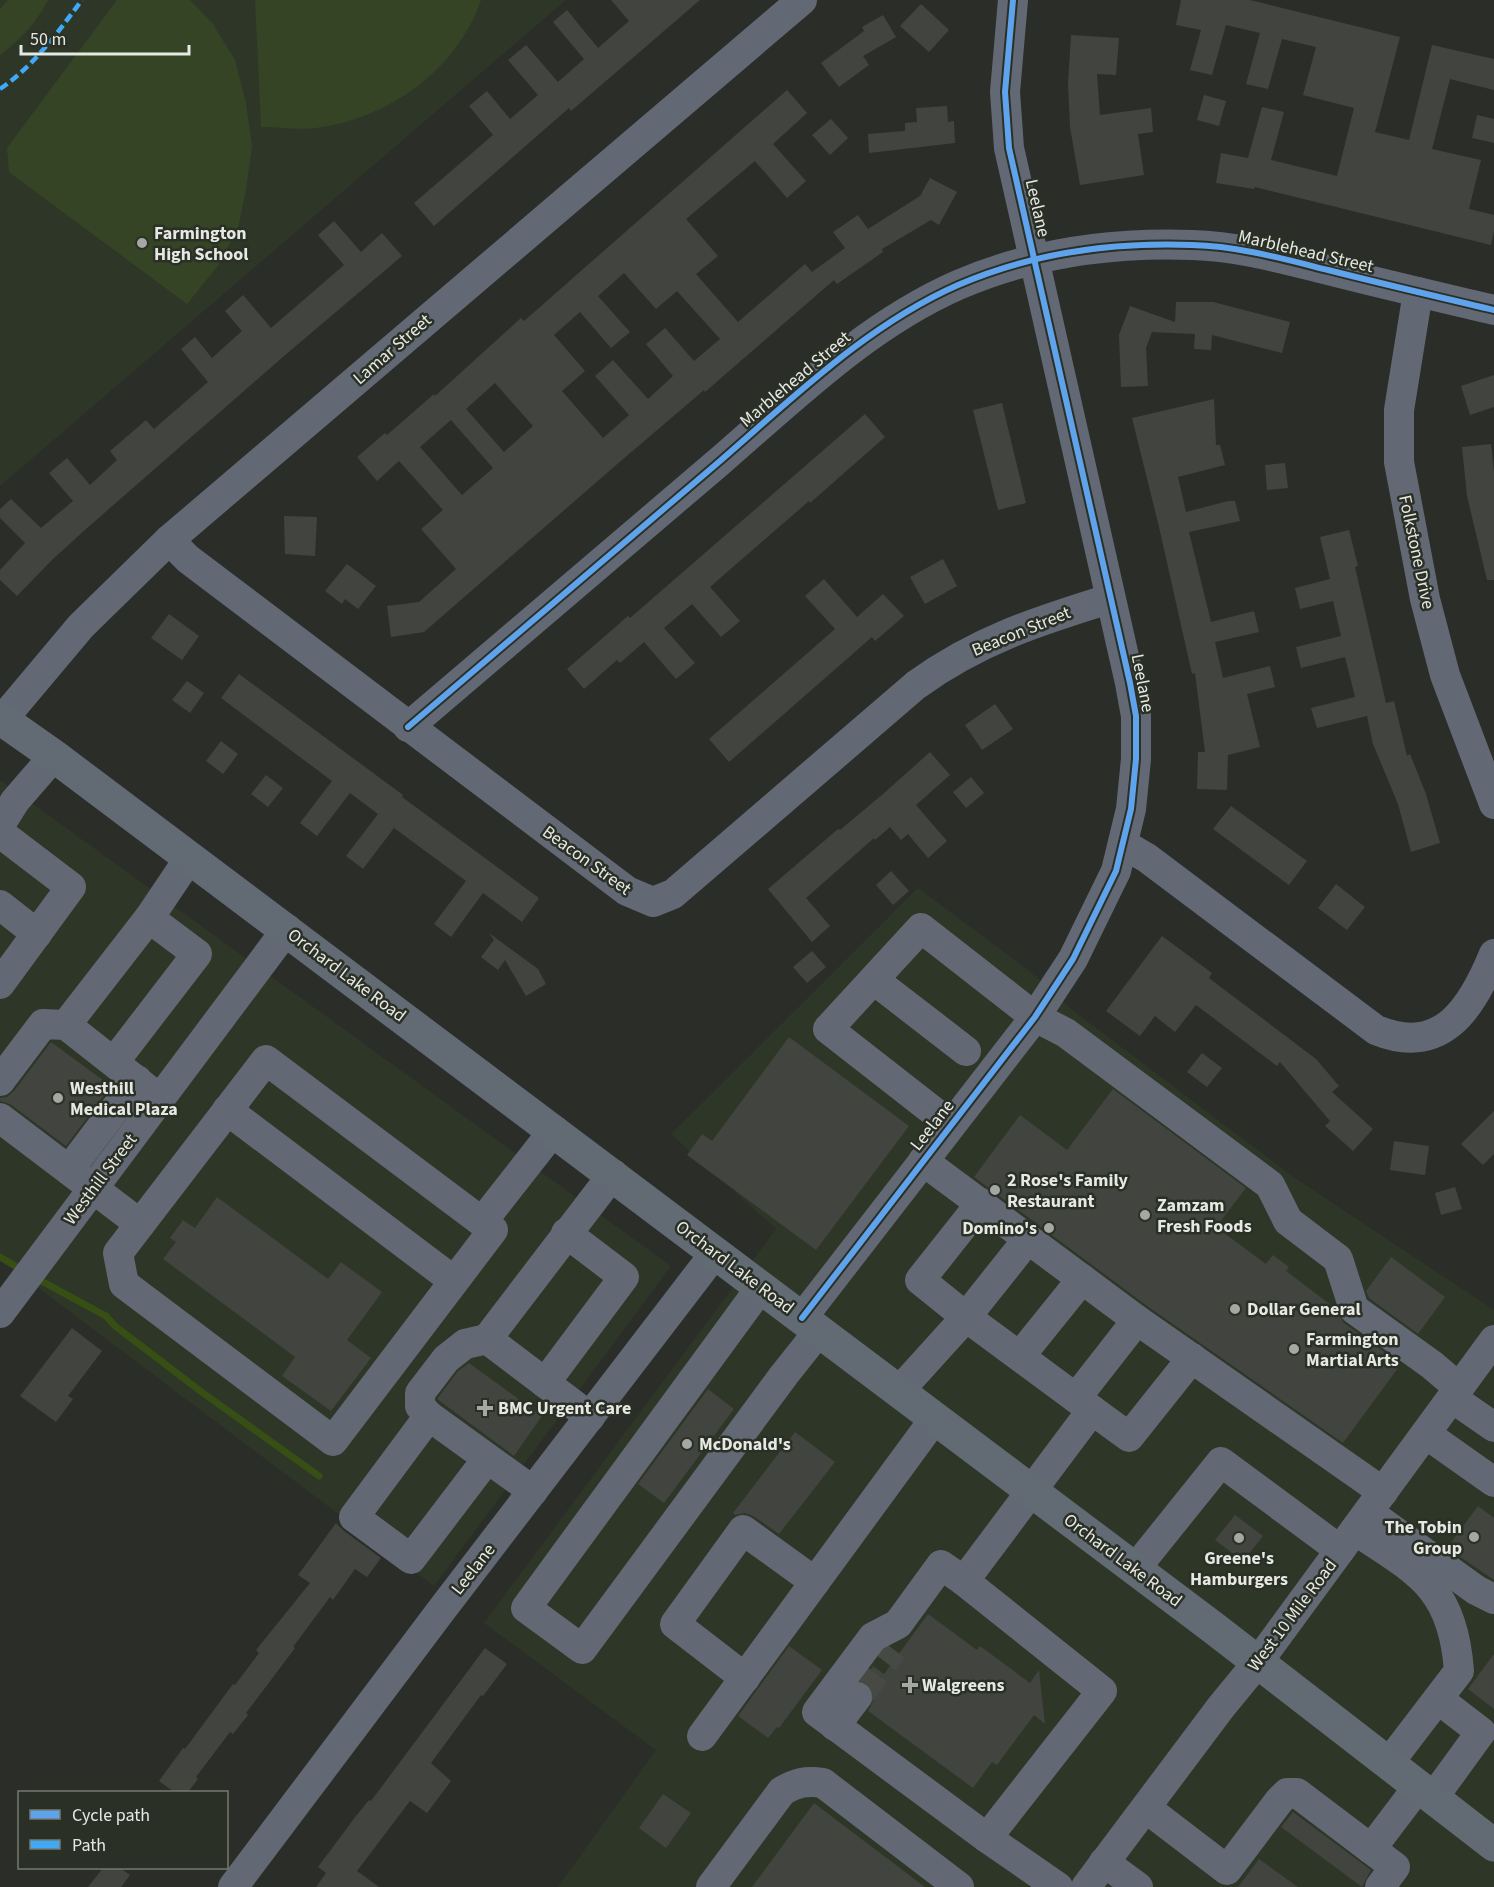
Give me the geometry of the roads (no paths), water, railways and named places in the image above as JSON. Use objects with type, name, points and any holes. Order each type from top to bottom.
[{"type":"main road","name":"Orchard Lake Road","points":[[1,719],[287,929],[613,1174],[1258,1662],[1494,1845]]},
{"type":"street","name":"Lamar Street","points":[[1,719],[81,626],[169,540],[802,0]]},
{"type":"street","name":"Leelane","points":[[761,1287],[526,1608],[582,1649],[784,1375],[811,1324],[923,1161],[1035,1017],[1073,959],[1116,871],[1131,809],[1136,759],[1136,716],[1009,148],[1005,93],[1013,0]]},
{"type":"street","name":"Marblehead Street","points":[[408,727],[874,332],[923,302],[981,276],[1076,250],[1115,245],[1196,245],[1271,256],[1494,309]]},
{"type":"street","name":"Folkstone Drive","points":[[1418,292],[1399,410],[1399,462],[1425,599],[1445,675],[1494,802]]},
{"type":"street","name":"Beacon Street","points":[[169,540],[188,559],[627,891],[653,902],[673,894],[916,685],[945,663],[996,638],[1048,617],[1110,598]]},
{"type":"street","points":[[0,825],[15,801],[54,756]]},
{"type":"street","points":[[0,833],[71,887],[0,984]]},
{"type":"street","points":[[1123,844],[1147,858],[1376,1030],[1393,1037],[1420,1038],[1437,1033],[1456,1018],[1474,996],[1494,954]]},
{"type":"street","points":[[66,1025],[149,918],[190,857]]},
{"type":"street","points":[[0,905],[37,934]]},
{"type":"street","points":[[114,1062],[197,954],[149,918]]},
{"type":"street","points":[[951,1125],[828,1029],[921,928],[1035,1017],[1066,1033],[1270,1185],[1288,1221],[1338,1259],[1354,1309],[1432,1365],[1456,1393],[1494,1427]]},
{"type":"street","name":"Westhill Street","points":[[0,1313],[287,929]]},
{"type":"street","points":[[874,980],[966,1051]]},
{"type":"street","points":[[0,1081],[43,1024],[66,1025],[160,1099]]},
{"type":"street","points":[[266,1060],[492,1230],[333,1441],[124,1284],[118,1252],[227,1110],[266,1060]]},
{"type":"street","points":[[69,1170],[137,1080]]},
{"type":"street","points":[[227,1110],[454,1281]]},
{"type":"street","points":[[0,1118],[140,1224]]},
{"type":"street","points":[[482,1222],[554,1130]]},
{"type":"street","points":[[923,1161],[1137,1320],[1192,1358],[1433,1590],[1451,1626],[1458,1654],[1459,1671],[1388,1764]]},
{"type":"street","points":[[533,1491],[429,1416],[420,1406],[420,1393],[446,1359],[465,1344],[487,1339],[613,1174]]},
{"type":"street","points":[[981,1203],[920,1280],[1084,1404],[1129,1437],[1192,1358]]},
{"type":"street","points":[[545,1383],[624,1277],[566,1233]]},
{"type":"street","points":[[899,1391],[966,1317],[1028,1239]]},
{"type":"street","name":"Leelane","points":[[233,1887],[715,1253]]},
{"type":"street","points":[[1020,1356],[1082,1279]]},
{"type":"street","points":[[964,1581],[1031,1491],[1137,1320]]},
{"type":"street","points":[[487,1339],[590,1417]]},
{"type":"street","name":"West 10 Mile Road","points":[[1086,1887],[1221,1707],[1258,1662],[1492,1345]]},
{"type":"street","points":[[429,1416],[354,1517],[411,1560],[487,1459]]},
{"type":"street","points":[[702,1736],[935,1418]]},
{"type":"street","points":[[1426,1434],[1494,1482]]},
{"type":"street","points":[[1135,1569],[1221,1462],[1361,1521],[1494,1599]]},
{"type":"street","points":[[745,1678],[675,1624],[729,1549],[743,1530],[815,1582]]},
{"type":"street","points":[[987,1838],[1102,1691],[941,1565],[895,1636],[873,1637],[817,1713],[987,1838],[1058,1887]]},
{"type":"street","points":[[834,1726],[857,1697]]},
{"type":"street","points":[[1371,1849],[1426,1793],[1488,1737],[1438,1699]]},
{"type":"street","points":[[711,1887],[782,1791],[797,1783],[812,1781],[823,1783],[958,1887]]},
{"type":"street","points":[[1146,1808],[1227,1879],[1279,1800],[1287,1793],[1297,1793],[1395,1868],[1380,1887]]},
{"type":"street","points":[[1104,1862],[1138,1887]]},
{"type":"waterway","points":[[0,1257],[22,1270]]},
{"type":"waterway","points":[[34,1277],[106,1316],[115,1326],[203,1393],[319,1476]]},
{"type":"tunnel","points":[[857,1697],[893,1649]]},
{"type":"place","name":"Farmington High School","points":[[142,243]]},
{"type":"place","name":"Westhill Medical Plaza","points":[[58,1098]]},
{"type":"place","name":"2 Rose's Family Restaurant","points":[[995,1190]]},
{"type":"place","name":"Zamzam Fresh Foods","points":[[1145,1215]]},
{"type":"place","name":"Domino's","points":[[1049,1228]]},
{"type":"place","name":"Dollar General","points":[[1235,1309]]},
{"type":"place","name":"Farmington Martial Arts","points":[[1294,1349]]},
{"type":"place","name":"BMC Urgent Care","points":[[485,1408]]},
{"type":"place","name":"McDonald's","points":[[687,1444]]},
{"type":"place","name":"The Tobin Group","points":[[1474,1537]]},
{"type":"place","name":"Greene's Hamburgers","points":[[1239,1538]]},
{"type":"place","name":"Walgreens","points":[[910,1685]]}]
